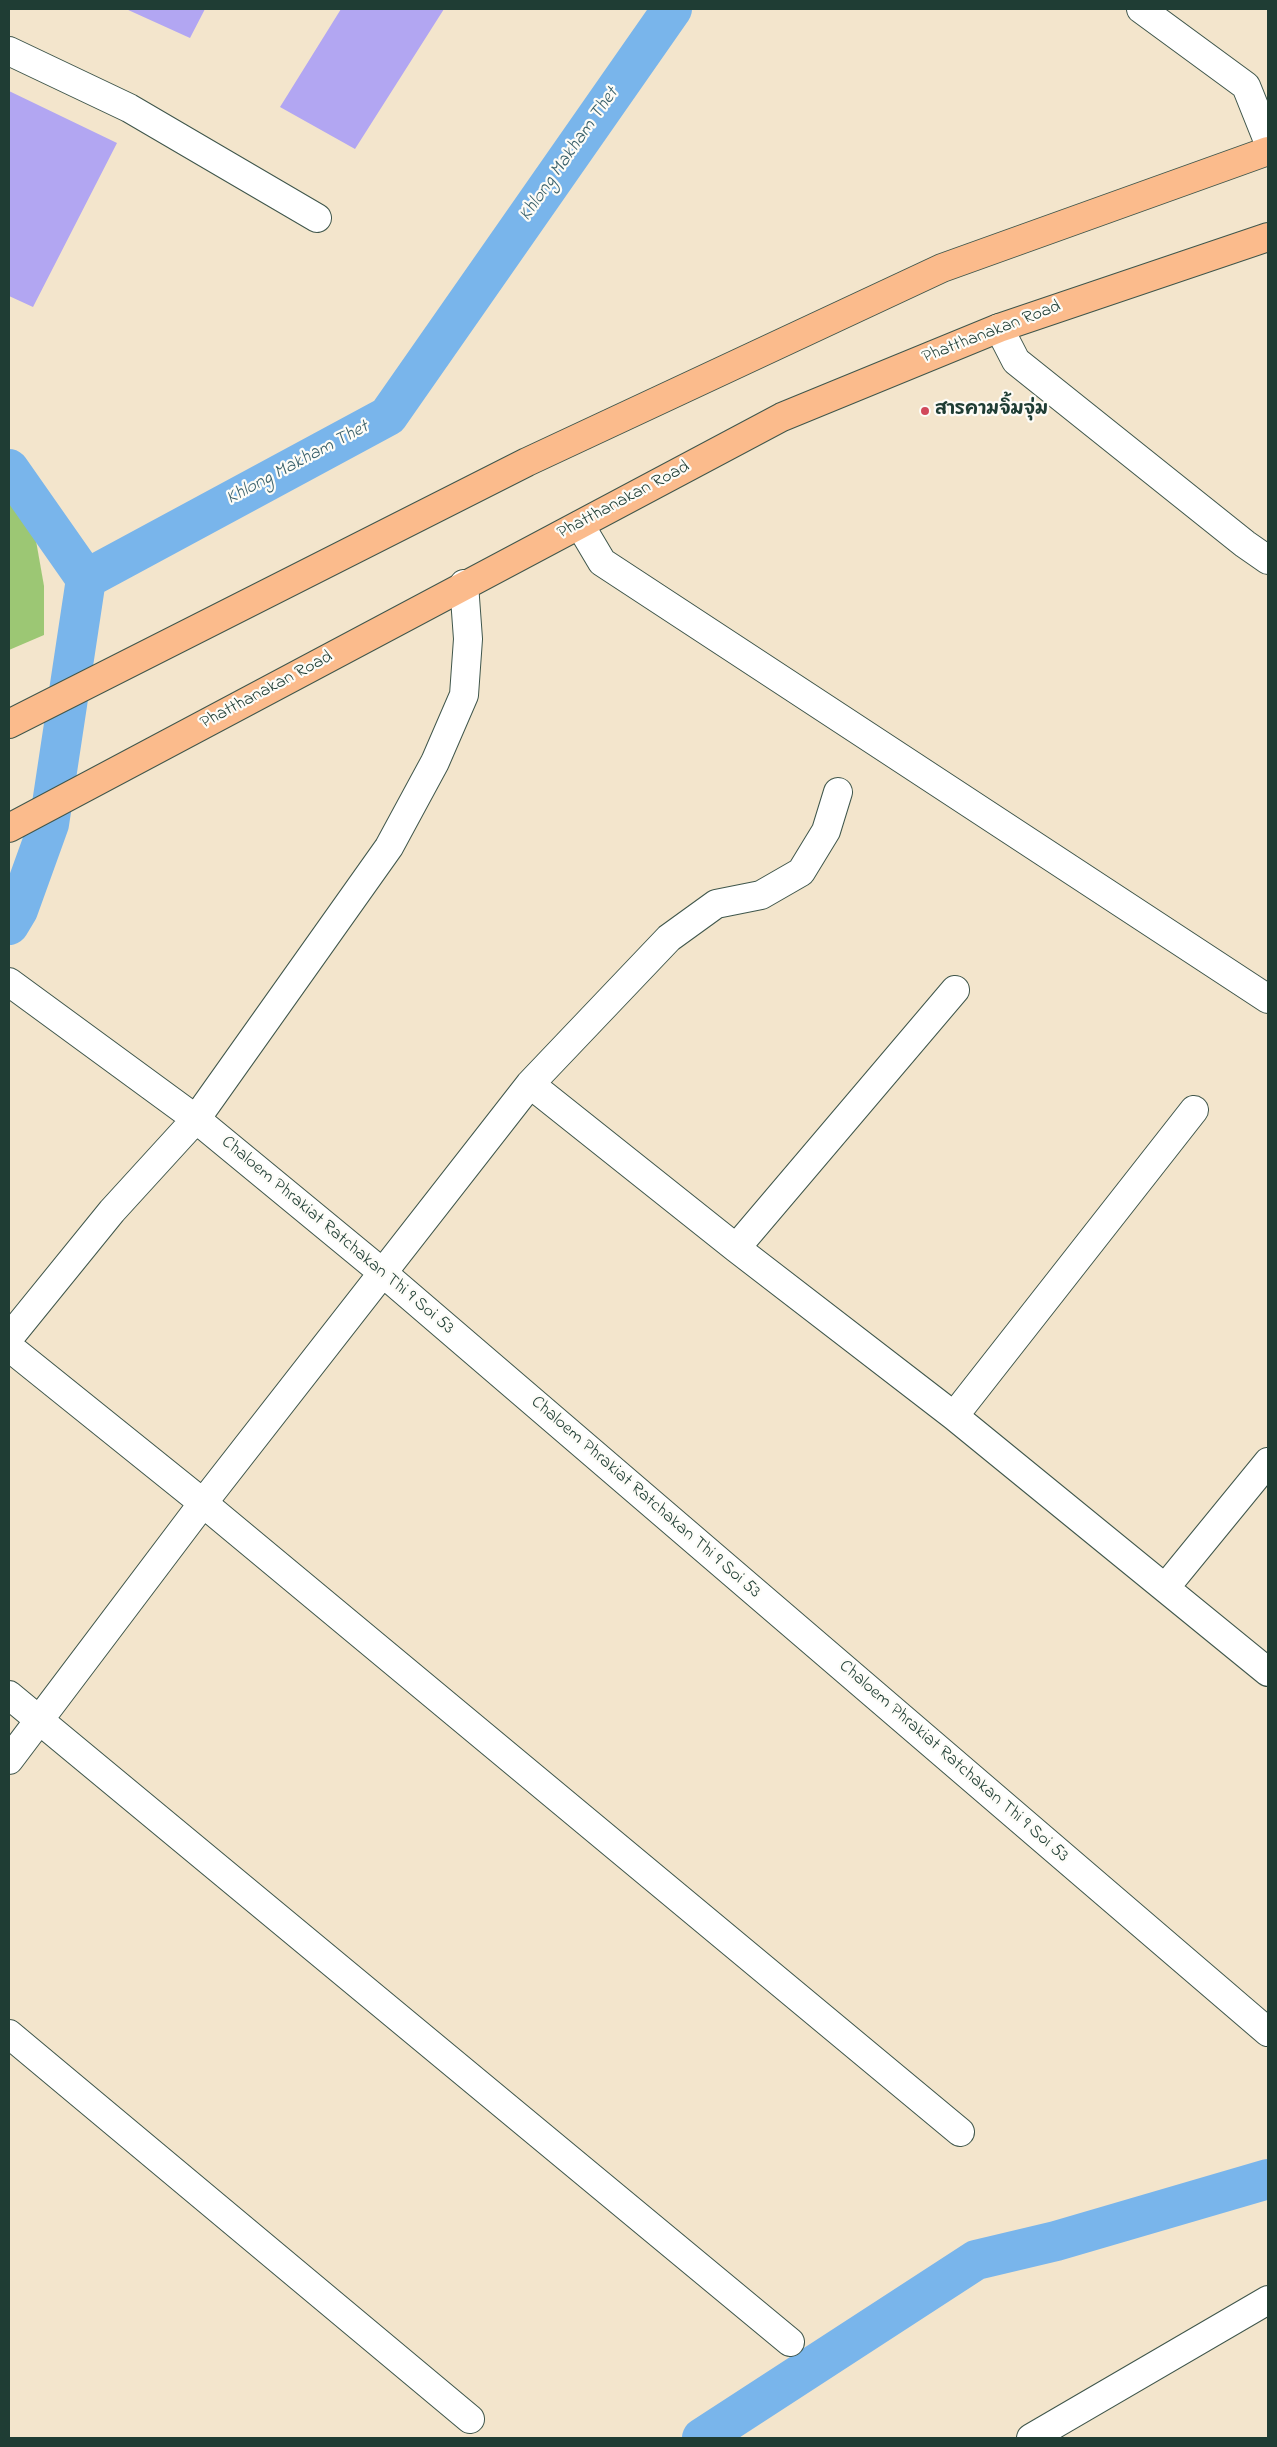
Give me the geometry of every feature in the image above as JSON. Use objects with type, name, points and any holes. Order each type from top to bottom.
[{"type":"main road","points":[[17,719],[527,462],[942,268],[1268,151]]},
{"type":"main road","name":"Phatthanakan Road","points":[[9,828],[464,584],[580,525],[782,417],[1000,328],[1268,237]]},
{"type":"street","points":[[1141,9],[1246,86],[1268,141]]},
{"type":"street","points":[[9,52],[129,108],[317,218]]},
{"type":"street","points":[[1000,328],[1016,361],[1268,560]]},
{"type":"street","points":[[580,525],[602,562],[1268,999]]},
{"type":"street","points":[[9,1338],[112,1211],[196,1119],[390,847],[436,762],[464,695],[468,639],[464,584]]},
{"type":"street","points":[[9,1760],[203,1502],[530,1084],[669,938],[716,904],[761,895],[801,872],[826,831],[838,792]]},
{"type":"street","name":"Chaloem Phrakiat Ratchakan Thi 9 Soi 53","points":[[16,987],[196,1119],[383,1273],[1268,2032]]},
{"type":"street","points":[[736,1248],[956,990]]},
{"type":"street","points":[[530,1084],[736,1248],[954,1416],[1268,1672]]},
{"type":"street","points":[[954,1416],[1194,1110]]},
{"type":"street","points":[[9,1348],[203,1502],[960,2132]]},
{"type":"street","points":[[1165,1588],[1268,1462]]},
{"type":"street","points":[[9,1695],[790,2342]]},
{"type":"street","points":[[9,2034],[470,2418]]},
{"type":"street","points":[[1031,2438],[1268,2300]]},
{"type":"green space","points":[[9,486],[32,518],[44,586],[44,635],[9,650]]},
{"type":"building","points":[[126,9],[205,9],[190,38]]},
{"type":"building","points":[[341,9],[444,9],[355,149],[280,107]]},
{"type":"building","points":[[9,91],[117,143],[33,307],[9,296]]},
{"type":"waterway","name":"Khlong Makham Thet","points":[[86,579],[388,416],[672,9]]},
{"type":"waterway","points":[[9,469],[86,579]]},
{"type":"waterway","name":"Khlong Makham Thet","points":[[9,925],[18,910],[49,824],[86,579]]},
{"type":"waterway","points":[[702,2438],[976,2260],[1056,2241],[1268,2179]]},
{"type":"place","name":"สารคามจิ้มจุ่ม","points":[[925,411]]}]
